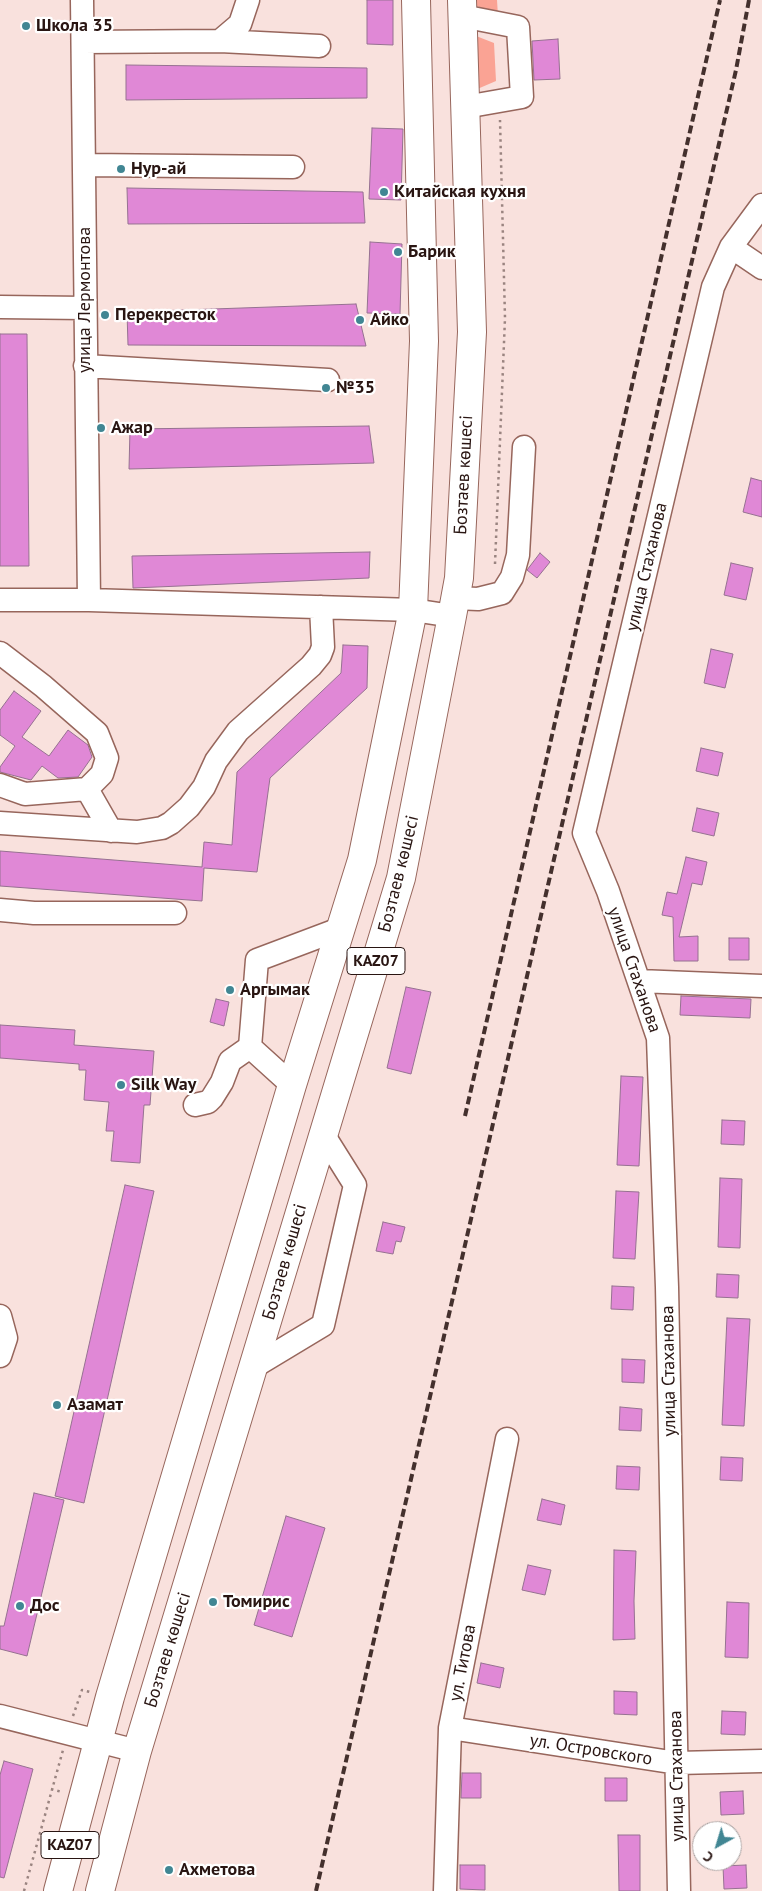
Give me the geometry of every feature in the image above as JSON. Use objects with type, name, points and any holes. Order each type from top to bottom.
[{"type":"highway","name":"KAZ07","points":[[58,1891],[110,1697],[292,1085],[362,860],[413,610],[424,341],[416,0]]},
{"type":"highway","name":"Бозтаев көшесі","points":[[100,1891],[137,1751],[255,1366],[401,878],[454,607],[459,578],[472,332],[462,8]]},
{"type":"street","name":"улица Лермонтова","points":[[82,0],[88,600]]},
{"type":"street","points":[[220,41],[240,24],[248,0]]},
{"type":"street","points":[[462,8],[518,27],[522,97],[465,107]]},
{"type":"street","points":[[83,42],[220,41],[319,46]]},
{"type":"street","points":[[85,165],[293,168]]},
{"type":"street","name":"улица Стаханова","points":[[679,1891],[667,1287],[658,1038],[608,891],[584,833],[713,287],[731,247],[762,204]]},
{"type":"street","points":[[731,247],[762,268]]},
{"type":"street","points":[[0,306],[85,308]]},
{"type":"street","points":[[85,366],[328,380]]},
{"type":"street","points":[[0,600],[88,600],[413,610],[454,607],[502,593],[512,577],[518,555],[524,447]]},
{"type":"street","points":[[0,823],[137,832],[162,828],[189,807],[204,787],[216,761],[238,731],[311,666],[320,655],[323,647],[321,607]]},
{"type":"street","points":[[0,653],[43,686],[97,733],[107,758],[102,774],[86,789],[25,794],[0,785]]},
{"type":"street","points":[[86,789],[111,831]]},
{"type":"street","points":[[0,910],[34,913],[176,913]]},
{"type":"street","points":[[250,1047],[257,960],[342,928]]},
{"type":"street","points":[[638,981],[762,986]]},
{"type":"street","points":[[250,1047],[292,1085]]},
{"type":"street","points":[[195,1105],[208,1102],[212,1098],[222,1082],[230,1060],[250,1047]]},
{"type":"street","points":[[255,1366],[323,1325],[355,1185],[323,1134]]},
{"type":"street","points":[[0,1316],[6,1338],[0,1356]]},
{"type":"street","name":"ул. Титова","points":[[445,1891],[450,1728],[507,1438]]},
{"type":"street","points":[[0,1716],[137,1751]]},
{"type":"street","name":"ул. Островского","points":[[450,1728],[677,1764],[762,1761]]},
{"type":"path","points":[[493,595],[505,318],[500,101]]},
{"type":"path","points":[[24,1891],[68,1733],[82,1690],[110,1697]]},
{"type":"shaded area","points":[[474,0],[497,0],[498,16],[473,4]]},
{"type":"shaded area","points":[[471,34],[494,43],[496,81],[475,90]]},
{"type":"building","points":[[367,0],[393,0],[393,45],[367,44]]},
{"type":"building","points":[[558,39],[560,79],[534,80],[532,41]]},
{"type":"building","points":[[126,65],[367,68],[367,98],[126,100]]},
{"type":"building","points":[[372,128],[403,129],[401,200],[369,199]]},
{"type":"building","points":[[127,188],[363,192],[365,223],[128,224]]},
{"type":"building","points":[[370,242],[402,244],[400,314],[367,313]]},
{"type":"building","points":[[356,304],[366,346],[128,345],[127,312]]},
{"type":"building","points":[[0,334],[27,334],[29,566],[0,566]]},
{"type":"building","points":[[369,426],[374,463],[129,469],[130,429]]},
{"type":"building","points":[[751,478],[762,481],[762,517],[743,512]]},
{"type":"building","points":[[370,552],[369,578],[133,588],[132,556]]},
{"type":"building","points":[[540,553],[550,562],[537,578],[527,570]]},
{"type":"building","points":[[731,563],[753,568],[746,600],[724,595]]},
{"type":"building","points":[[343,645],[368,646],[367,688],[270,778],[257,872],[204,868],[202,901],[0,886],[0,851],[202,867],[204,842],[232,845],[237,772],[341,673]]},
{"type":"building","points":[[711,649],[733,654],[725,688],[704,683]]},
{"type":"building","points":[[14,691],[41,711],[22,737],[49,756],[68,730],[88,745],[92,757],[78,777],[58,778],[42,766],[31,780],[0,772],[0,767],[15,746],[0,735],[0,710]]},
{"type":"building","points":[[701,748],[723,753],[718,776],[696,771]]},
{"type":"building","points":[[697,808],[719,813],[714,836],[692,831]]},
{"type":"building","points":[[686,857],[707,862],[702,885],[692,883],[679,937],[698,936],[698,961],[674,961],[673,917],[662,915],[667,892],[677,894]]},
{"type":"building","points":[[729,938],[749,938],[749,960],[729,960]]},
{"type":"building","points":[[406,987],[431,992],[411,1074],[387,1068]]},
{"type":"building","points":[[681,996],[751,999],[750,1018],[680,1015]]},
{"type":"building","points":[[216,999],[229,1002],[224,1026],[210,1022]]},
{"type":"building","points":[[0,1025],[75,1030],[74,1045],[154,1051],[150,1105],[144,1105],[140,1163],[111,1161],[114,1131],[106,1131],[109,1102],[84,1100],[86,1070],[79,1070],[79,1064],[0,1058]]},
{"type":"building","points":[[621,1076],[643,1077],[639,1166],[617,1165]]},
{"type":"building","points":[[722,1120],[745,1121],[744,1145],[721,1144]]},
{"type":"building","points":[[720,1178],[742,1179],[740,1248],[718,1247]]},
{"type":"building","points":[[125,1185],[154,1191],[84,1503],[55,1496]]},
{"type":"building","points":[[616,1191],[639,1192],[635,1259],[613,1258]]},
{"type":"building","points":[[383,1222],[405,1227],[401,1242],[396,1241],[393,1254],[376,1251]]},
{"type":"building","points":[[717,1274],[739,1275],[738,1298],[716,1297]]},
{"type":"building","points":[[612,1286],[634,1287],[633,1310],[611,1309]]},
{"type":"building","points":[[727,1318],[750,1319],[744,1426],[722,1425]]},
{"type":"building","points":[[622,1359],[645,1360],[644,1383],[622,1382]]},
{"type":"building","points":[[620,1407],[642,1409],[641,1431],[619,1430]]},
{"type":"building","points":[[721,1457],[743,1458],[742,1481],[720,1480]]},
{"type":"building","points":[[617,1466],[640,1467],[639,1490],[616,1489]]},
{"type":"building","points":[[34,1493],[64,1500],[27,1656],[0,1649],[0,1626],[4,1626]]},
{"type":"building","points":[[542,1499],[565,1505],[561,1525],[537,1520]]},
{"type":"building","points":[[286,1516],[325,1528],[292,1637],[254,1625]]},
{"type":"building","points":[[614,1550],[636,1551],[635,1639],[613,1640]]},
{"type":"building","points":[[528,1565],[551,1570],[545,1595],[522,1590]]},
{"type":"building","points":[[727,1602],[749,1603],[748,1658],[725,1657]]},
{"type":"building","points":[[481,1663],[504,1668],[500,1688],[477,1683]]},
{"type":"building","points":[[614,1691],[637,1692],[637,1715],[614,1714]]},
{"type":"building","points":[[722,1711],[746,1712],[745,1735],[721,1734]]},
{"type":"building","points":[[4,1761],[33,1769],[4,1878],[0,1877],[0,1775]]},
{"type":"building","points":[[462,1773],[481,1773],[481,1798],[461,1798]]},
{"type":"building","points":[[605,1778],[627,1778],[627,1801],[605,1801]]},
{"type":"building","points":[[743,1791],[744,1814],[721,1815],[720,1792]]},
{"type":"building","points":[[618,1835],[640,1835],[640,1891],[619,1891]]},
{"type":"building","points":[[460,1865],[485,1865],[485,1890],[460,1889]]},
{"type":"building","points":[[742,1865],[746,1865],[747,1888],[724,1889],[723,1871],[742,1871]]},
{"type":"railway","points":[[465,1116],[720,0]]},
{"type":"railway","points":[[316,1891],[736,70],[749,0]]},
{"type":"place","name":"Школа 35","points":[[26,26]]},
{"type":"place","name":"Нур-ай","points":[[121,169]]},
{"type":"place","name":"Китайская кухня","points":[[384,192]]},
{"type":"place","name":"Барик","points":[[398,252]]},
{"type":"place","name":"Перекресток","points":[[105,315]]},
{"type":"place","name":"Айко","points":[[360,320]]},
{"type":"place","name":"№35","points":[[326,388]]},
{"type":"place","name":"Ажар","points":[[101,428]]},
{"type":"place","name":"Аргымак","points":[[230,990]]},
{"type":"place","name":"Silk Way","points":[[121,1085]]},
{"type":"place","name":"Азамат","points":[[57,1405]]},
{"type":"place","name":"Томирис","points":[[213,1602]]},
{"type":"place","name":"Дос","points":[[20,1606]]},
{"type":"place","name":"Ахметова","points":[[169,1870]]}]
